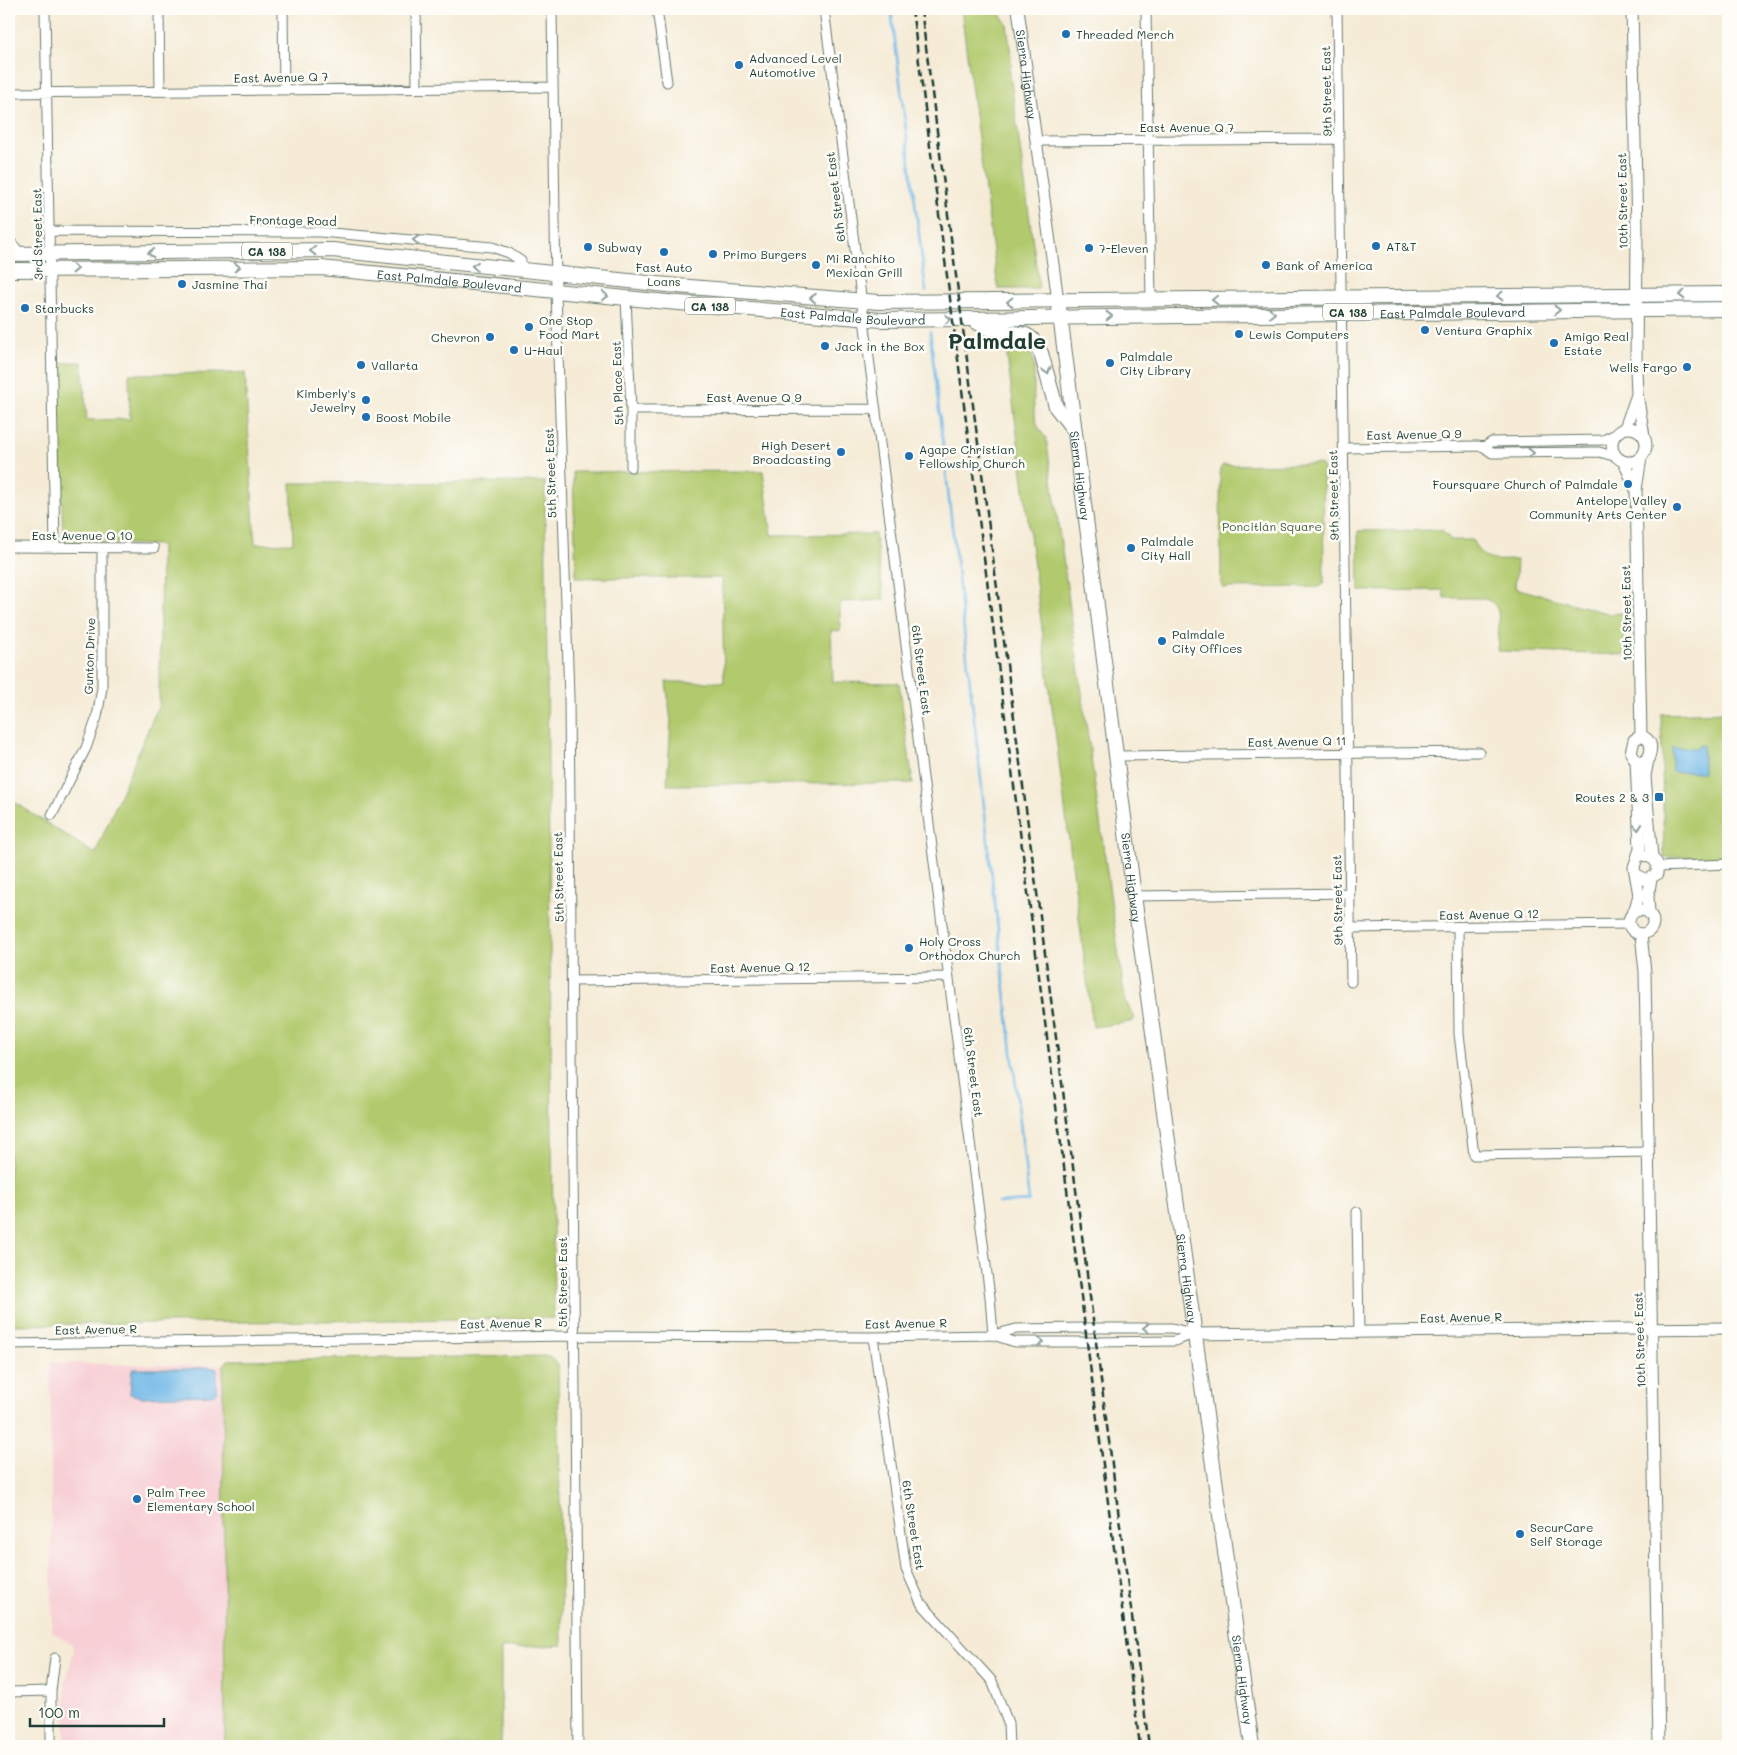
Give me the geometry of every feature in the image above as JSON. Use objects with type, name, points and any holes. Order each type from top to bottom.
[{"type":"highway","name":"East Palmdale Boulevard","points":[[15,254],[332,250],[523,271],[862,301],[1058,302],[1341,298],[1636,303],[1728,309]]},
{"type":"highway","name":"East Palmdale Boulevard","points":[[9,270],[295,266],[864,320],[1342,312],[1636,303],[1728,294]]},
{"type":"highway","name":"Sierra Highway","points":[[1058,302],[1134,896],[1252,1746]]},
{"type":"highway","points":[[971,318],[989,329],[1026,335],[1032,339],[1041,353],[1056,407],[1073,429]]},
{"type":"main road","name":"Sierra Highway","points":[[1018,9],[1058,302]]},
{"type":"main road","name":"10th Street East","points":[[1632,9],[1637,230],[1637,394],[1644,436]]},
{"type":"main road","name":"10th Street East","points":[[1620,431],[1637,394]]},
{"type":"main road","points":[[1636,429],[1644,436],[1647,448],[1641,458],[1630,462],[1621,459],[1612,444],[1620,431],[1636,429]]},
{"type":"main road","name":"10th Street East","points":[[1641,458],[1636,489],[1642,736]]},
{"type":"main road","name":"10th Street East","points":[[1621,459],[1636,489]]},
{"type":"main road","points":[[1637,875],[1643,880],[1651,879],[1657,874],[1644,776],[1650,744],[1647,738],[1642,736],[1636,738],[1632,743],[1632,756],[1636,761],[1640,849],[1638,860],[1634,867],[1637,875],[1639,895],[1634,912],[1629,918],[1629,924],[1633,932],[1641,934],[1648,932],[1653,924],[1649,913],[1648,896],[1651,879]]},
{"type":"main road","points":[[1636,761],[1648,760]]},
{"type":"main road","points":[[1638,860],[1644,856],[1655,862]]},
{"type":"main road","points":[[1634,912],[1642,910],[1649,913]]},
{"type":"main road","name":"10th Street East","points":[[1641,934],[1645,972],[1649,1152],[1659,1746]]},
{"type":"main road","name":"East Avenue R","points":[[1194,1334],[1728,1328]]},
{"type":"street","name":"3rd Street East","points":[[45,9],[55,548]]},
{"type":"street","points":[[159,9],[160,91]]},
{"type":"street","points":[[283,9],[284,90]]},
{"type":"street","points":[[416,9],[417,88]]},
{"type":"street","name":"5th Street East","points":[[552,9],[556,291],[567,592],[578,1746]]},
{"type":"street","points":[[657,9],[667,82]]},
{"type":"street","name":"6th Street East","points":[[824,9],[949,977],[993,1335]]},
{"type":"street","points":[[1146,9],[1151,301]]},
{"type":"street","name":"9th Street East","points":[[1337,9],[1351,982]]},
{"type":"street","name":"East Avenue Q 7","points":[[9,93],[553,87]]},
{"type":"street","name":"East Avenue Q 7","points":[[1036,141],[1339,138]]},
{"type":"street","name":"Frontage Road","points":[[50,231],[320,232],[374,236],[492,247],[509,253],[521,261],[523,271]]},
{"type":"street","points":[[9,240],[15,254]]},
{"type":"street","name":"5th Place East","points":[[626,298],[631,410],[631,467]]},
{"type":"street","name":"East Avenue Q 9","points":[[631,410],[876,409]]},
{"type":"street","name":"East Avenue Q 9","points":[[1344,448],[1484,447],[1492,442],[1604,440],[1620,431]]},
{"type":"street","name":"East Avenue Q 9","points":[[1484,447],[1492,453],[1599,452],[1621,459]]},
{"type":"street","name":"East Avenue Q 10","points":[[9,548],[154,548]]},
{"type":"street","name":"Gunton Drive","points":[[52,815],[86,748],[97,717],[102,688],[102,548]]},
{"type":"street","name":"East Avenue Q 11","points":[[1116,756],[1479,752]]},
{"type":"street","points":[[1655,862],[1728,864]]},
{"type":"street","points":[[1134,896],[1349,894]]},
{"type":"street","name":"East Avenue Q 12","points":[[1350,928],[1629,924]]},
{"type":"street","points":[[1458,927],[1459,1034],[1474,1155],[1649,1152]]},
{"type":"street","name":"East Avenue Q 12","points":[[572,981],[949,977]]},
{"type":"street","points":[[1357,1212],[1359,1333]]},
{"type":"street","name":"East Avenue R","points":[[9,1344],[575,1336],[873,1337],[993,1335],[1016,1329],[1086,1328],[1172,1328],[1194,1334]]},
{"type":"street","name":"East Avenue R","points":[[993,1335],[1015,1342],[1175,1341],[1194,1334]]},
{"type":"street","name":"6th Street East","points":[[873,1337],[906,1569],[922,1604],[992,1681],[1008,1723],[1009,1746]]},
{"type":"street","points":[[51,1746],[51,1691],[55,1658]]},
{"type":"street","points":[[9,1692],[51,1691]]},
{"type":"shaded area","name":"Palm Tree Elementary School","points":[[50,1363],[223,1366],[225,1746],[65,1746],[65,1684],[74,1651],[72,1644],[52,1632]]},
{"type":"green space","points":[[961,9],[996,9],[1007,24],[1012,65],[1009,67],[1039,287],[1036,289],[998,289]]},
{"type":"green space","points":[[1005,340],[1019,341],[1031,354],[1034,365],[1034,409],[1040,430],[1046,437],[1125,1000],[1135,1019],[1130,1022],[1093,1027]]},
{"type":"green space","points":[[82,362],[87,420],[130,419],[129,374],[245,373],[255,544],[293,543],[291,483],[545,482],[554,1318],[9,1325],[9,799],[95,854],[159,704],[161,545],[63,542],[58,363]]},
{"type":"green space","name":"Poncitlán Square","points":[[1319,464],[1323,469],[1324,583],[1319,587],[1224,588],[1221,585],[1220,469],[1223,465]]},
{"type":"green space","points":[[763,471],[772,535],[875,534],[884,600],[840,602],[840,631],[831,630],[833,682],[899,683],[913,783],[667,785],[671,721],[666,682],[724,682],[722,578],[576,578],[573,472]]},
{"type":"green space","points":[[1442,530],[1451,540],[1472,540],[1481,553],[1490,559],[1517,560],[1515,588],[1610,614],[1624,613],[1625,655],[1497,651],[1499,619],[1497,609],[1493,603],[1476,598],[1444,598],[1443,590],[1359,591],[1358,531]]},
{"type":"green space","points":[[1728,712],[1728,857],[1664,857],[1661,714]]},
{"type":"green space","points":[[549,1356],[558,1364],[562,1645],[501,1648],[501,1746],[225,1746],[223,1366],[228,1360]]},
{"type":"water","points":[[1699,745],[1703,745],[1703,772],[1672,772],[1672,748],[1699,748]]},
{"type":"water","points":[[209,1367],[217,1369],[216,1393],[212,1395],[142,1397],[130,1394],[132,1370],[134,1369]]},
{"type":"waterway","points":[[891,9],[926,291]]},
{"type":"waterway","points":[[930,332],[1029,1201],[998,1203]]},
{"type":"railway","points":[[912,9],[1140,1746]]},
{"type":"railway","points":[[921,9],[1149,1746]]},
{"type":"place","name":"Threaded Merch","points":[[1066,34]]},
{"type":"place","name":"Advanced Level Automotive","points":[[739,65]]},
{"type":"place","name":"AT&T","points":[[1376,246]]},
{"type":"place","name":"Subway","points":[[588,247]]},
{"type":"place","name":"7-Eleven","points":[[1089,248]]},
{"type":"place","name":"Fast Auto Loans","points":[[664,252]]},
{"type":"place","name":"Primo Burgers","points":[[713,254]]},
{"type":"place","name":"Mi Ranchito Mexican Grill","points":[[816,265]]},
{"type":"place","name":"Bank of America","points":[[1266,265]]},
{"type":"place","name":"Jasmine Thai","points":[[182,284]]},
{"type":"place","name":"Starbucks","points":[[25,308]]},
{"type":"place","name":"One Stop Food Mart","points":[[529,327]]},
{"type":"place","name":"Ventura Graphix","points":[[1425,330]]},
{"type":"place","name":"Lewis Computers","points":[[1239,334]]},
{"type":"place","name":"Chevron","points":[[490,337]]},
{"type":"place","name":"Amigo Real Estate","points":[[1554,343]]},
{"type":"place","name":"Jack in the Box","points":[[825,346]]},
{"type":"place","name":"U-Haul","points":[[514,350]]},
{"type":"place","name":"Palmdale City Library","points":[[1110,363]]},
{"type":"place","name":"Vallarta","points":[[361,365]]},
{"type":"place","name":"Wells Fargo","points":[[1687,367]]},
{"type":"place","name":"Kimberly's Jewelry","points":[[366,400]]},
{"type":"place","name":"Boost Mobile","points":[[366,417]]},
{"type":"place","name":"High Desert Broadcasting","points":[[841,452]]},
{"type":"place","name":"Agape Christian Fellowship Church","points":[[909,456]]},
{"type":"place","name":"Foursquare Church of Palmdale","points":[[1628,484]]},
{"type":"place","name":"Antelope Valley Community Arts Center","points":[[1677,507]]},
{"type":"place","name":"Palmdale City Hall","points":[[1131,548]]},
{"type":"place","name":"Palmdale City Offices","points":[[1162,641]]},
{"type":"place","name":"Routes 2 & 3","points":[[1659,797]]},
{"type":"place","name":"Holy Cross Orthodox Church","points":[[909,948]]},
{"type":"place","name":"Palm Tree Elementary School","points":[[137,1499]]},
{"type":"place","name":"SecurCare Self Storage","points":[[1520,1534]]},
{"type":"district","name":"Palmdale","points":[[997,340]]}]
